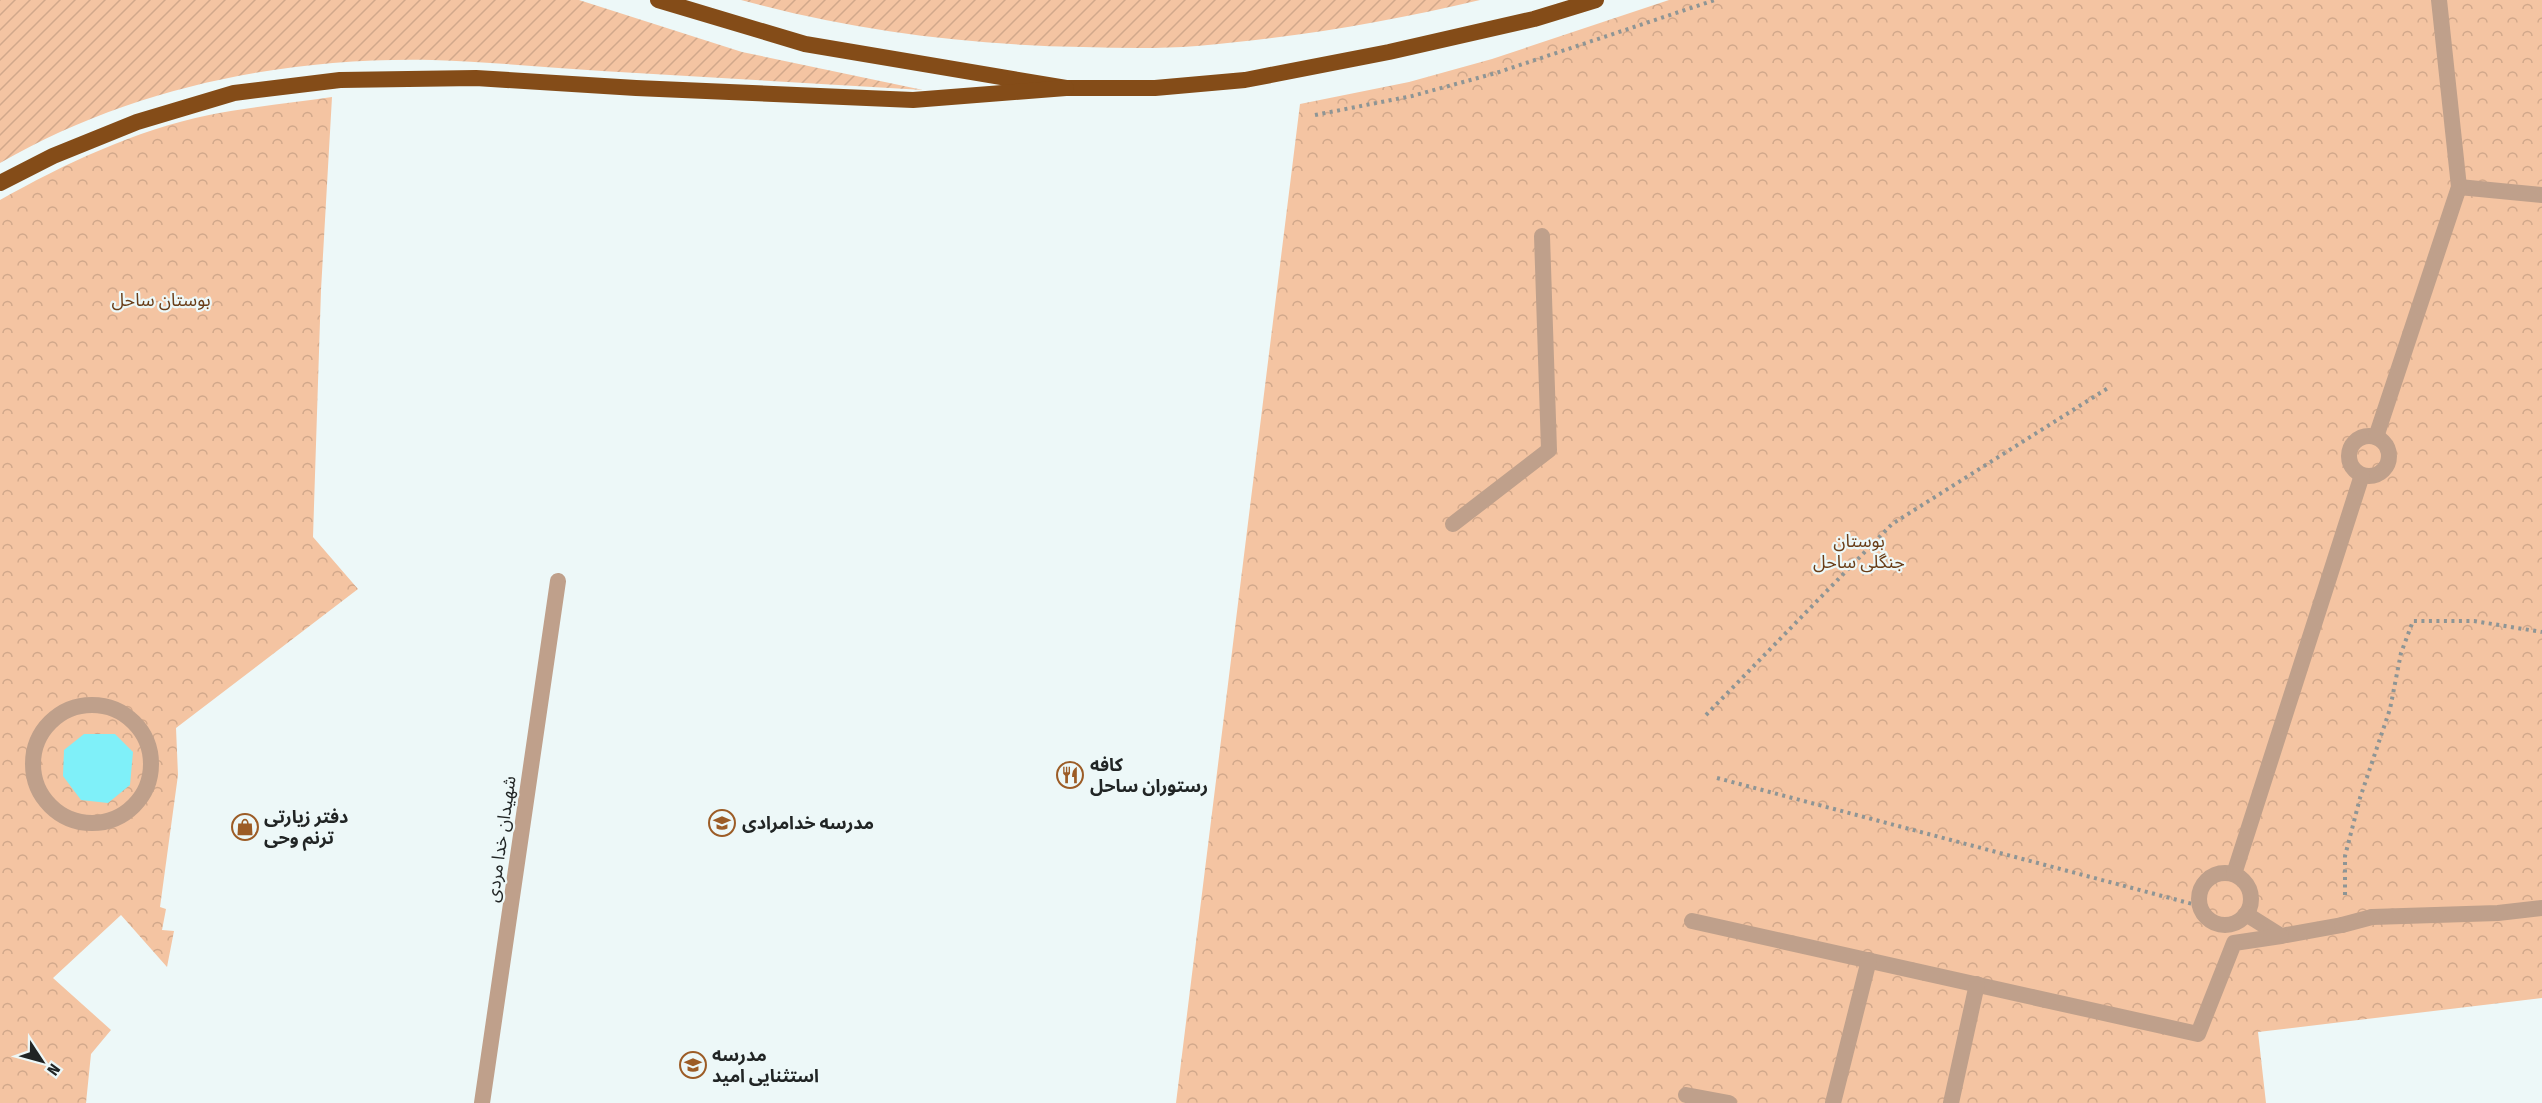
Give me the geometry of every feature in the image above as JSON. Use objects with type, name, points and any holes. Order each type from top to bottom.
[{"type":"highway","points":[[657,0],[805,44],[1066,88]]},
{"type":"highway","points":[[0,183],[53,156],[137,122],[234,93],[340,80],[476,78],[636,88],[913,100],[1066,88],[1155,88],[1245,80],[1389,52],[1534,19],[1596,0]]},
{"type":"street","points":[[2376,437],[2459,187],[2439,0]]},
{"type":"street","points":[[2459,187],[2542,195]]},
{"type":"street","points":[[1453,524],[1549,450],[1542,237]]},
{"type":"street","points":[[2364,436],[2376,437],[2388,447],[2389,463],[2379,474],[2362,475],[2350,464],[2351,446],[2364,436]]},
{"type":"street","points":[[2234,874],[2362,475]]},
{"type":"street","name":"شهیدان خدا مردی","points":[[482,1103],[558,581]]},
{"type":"street","points":[[101,704],[120,710],[136,722],[147,739],[152,758],[151,778],[142,796],[129,810],[112,820],[93,824],[73,820],[55,811],[42,796],[34,778],[33,759],[37,740],[48,723],[64,711],[82,705],[101,704]]},
{"type":"street","points":[[2218,874],[2234,874],[2241,878],[2250,891],[2251,899],[2246,914],[2240,920],[2224,926],[2209,920],[2200,906],[2199,898],[2205,883],[2218,874]]},
{"type":"street","points":[[1692,921],[2199,1034],[2234,944],[2342,925],[2372,917],[2498,913],[2542,908]]},
{"type":"street","points":[[2246,914],[2281,936]]},
{"type":"street","points":[[1833,1103],[1869,960]]},
{"type":"street","points":[[1951,1103],[1977,984]]},
{"type":"street","points":[[1686,1095],[1729,1103]]},
{"type":"path","points":[[1316,115],[1412,96],[1496,73],[1715,0]]},
{"type":"path","points":[[1706,715],[1892,524],[2108,388]]},
{"type":"path","points":[[2345,903],[2345,856],[2360,798],[2390,709],[2401,653],[2413,621],[2474,621],[2542,632]]},
{"type":"path","points":[[1718,778],[2200,906]]},
{"type":"green space","points":[[0,0],[579,0],[742,52],[923,90],[432,60],[376,60],[320,64],[264,71],[208,82],[154,97],[101,115],[50,137],[0,163]]},
{"type":"green space","points":[[741,0],[1480,0],[1304,34],[1233,43],[1140,48],[1040,46],[911,34],[826,20]]},
{"type":"green space","name":"بوستان جنگلی ساحل","points":[[1669,0],[2542,0],[2542,998],[2258,1032],[2266,1103],[1176,1103],[1300,104],[1409,82],[1492,59]]},
{"type":"green space","name":"بوستان ساحل","points":[[332,97],[321,290],[313,537],[358,589],[176,728],[178,775],[160,907],[166,909],[162,930],[174,931],[167,967],[121,915],[53,978],[111,1030],[91,1054],[86,1103],[0,1103],[0,200],[75,161],[128,139],[182,121],[255,107]]},
{"type":"water","points":[[84,734],[115,734],[133,752],[130,785],[108,803],[81,800],[63,776],[64,750]]},
{"type":"place","name":"کافه رستوران ساحل","points":[[1070,775]]},
{"type":"place","name":"مدرسه خدامرادی","points":[[722,823]]},
{"type":"place","name":"دفتر زیارتی ترنم وحی","points":[[245,827]]},
{"type":"place","name":"مدرسه استثنایی امید","points":[[693,1065]]}]
